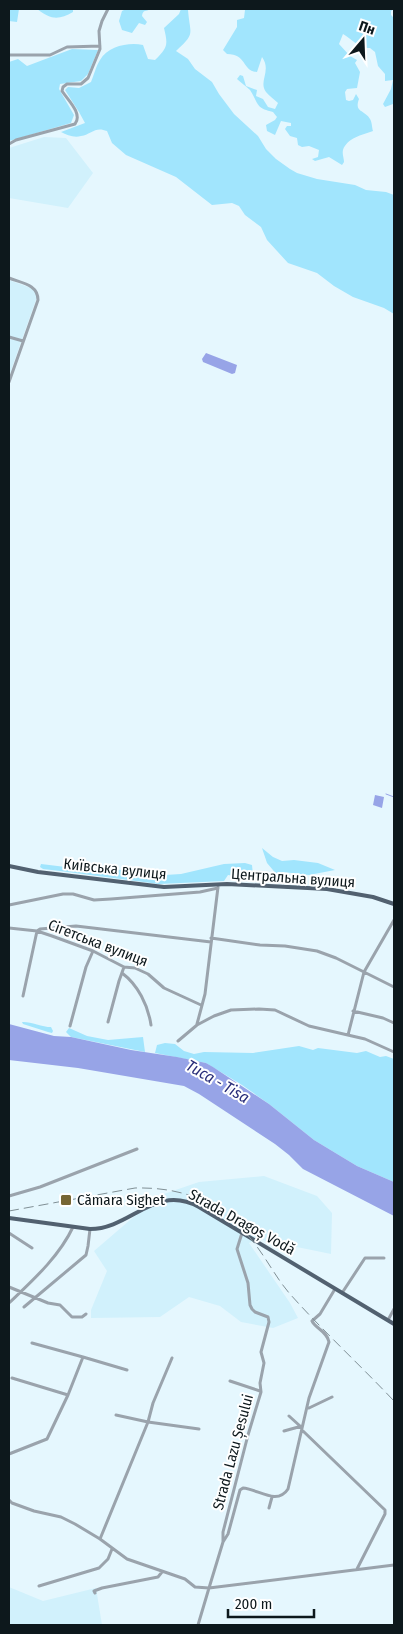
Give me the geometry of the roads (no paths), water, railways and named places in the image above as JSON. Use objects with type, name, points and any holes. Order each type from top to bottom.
[{"type":"main road","name":"Київська вулиця","points":[[9,866],[38,872],[164,887],[218,886]]},
{"type":"main road","name":"Центральна вулиця","points":[[218,886],[326,889],[373,897],[394,904]]},
{"type":"main road","name":"Strada Dragoș Vodă","points":[[9,1218],[90,1230],[104,1228],[159,1203],[176,1199],[192,1203],[394,1324]]},
{"type":"street","points":[[9,144],[16,140],[75,124],[78,120],[78,114],[62,92],[63,87],[67,84],[81,84],[88,78],[100,46],[99,31],[108,9]]},
{"type":"street","points":[[9,54],[50,55],[66,47],[100,46]]},
{"type":"street","points":[[9,278],[34,287],[37,291],[38,300],[9,382]]},
{"type":"street","points":[[9,337],[23,342]]},
{"type":"street","points":[[9,905],[64,894],[94,900],[200,892],[218,886],[205,994],[197,1025]]},
{"type":"street","points":[[348,1034],[364,972],[394,920]]},
{"type":"street","points":[[23,996],[37,931],[40,929],[76,926],[317,951],[394,987]]},
{"type":"street","name":"Сігетська вулиця","points":[[9,928],[37,931],[92,951],[124,967],[135,968],[148,974],[164,988],[201,1005]]},
{"type":"street","points":[[70,1026],[92,951]]},
{"type":"street","points":[[108,1022],[124,967]]},
{"type":"street","points":[[122,973],[139,992],[149,1015],[151,1025]]},
{"type":"street","points":[[178,1041],[197,1025],[231,1010],[260,1008],[275,1010],[309,1026],[365,1039],[394,1052]]},
{"type":"street","points":[[353,1011],[383,1018],[394,1023]]},
{"type":"street","points":[[9,1196],[58,1180],[137,1149]]},
{"type":"street","points":[[9,1303],[47,1266],[73,1227]]},
{"type":"street","points":[[24,1307],[86,1255],[90,1230]]},
{"type":"street","points":[[9,1233],[32,1248]]},
{"type":"street","name":"Strada Lazu Șesului","points":[[223,1542],[223,1532],[261,1392],[260,1383],[264,1363],[260,1352],[269,1320],[265,1315],[252,1309],[250,1305],[248,1283],[237,1249],[242,1233]]},
{"type":"street","points":[[342,1293],[365,1258],[384,1258]]},
{"type":"street","points":[[9,1287],[48,1303],[60,1305],[72,1317],[78,1318],[86,1314]]},
{"type":"street","points":[[301,1426],[330,1342],[328,1335],[314,1325],[312,1321],[320,1314],[335,1289]]},
{"type":"street","points":[[388,1320],[394,1309]]},
{"type":"street","points":[[32,1344],[127,1370]]},
{"type":"street","points":[[9,1454],[47,1439],[68,1395],[83,1357]]},
{"type":"street","points":[[100,1539],[172,1358]]},
{"type":"street","points":[[12,1378],[68,1395]]},
{"type":"street","points":[[230,1381],[261,1392]]},
{"type":"street","points":[[308,1408],[332,1397]]},
{"type":"street","points":[[116,1415],[148,1422],[199,1429]]},
{"type":"street","points":[[290,1416],[384,1510],[385,1514],[357,1570]]},
{"type":"street","points":[[284,1431],[301,1426]]},
{"type":"street","points":[[269,1508],[272,1497],[283,1495],[288,1489],[303,1430]]},
{"type":"street","name":"Strada Lazu Șesului","points":[[198,1625],[223,1542],[228,1534],[240,1490],[242,1488],[248,1489],[272,1497]]},
{"type":"street","points":[[9,1500],[12,1503],[34,1511],[61,1517],[100,1539],[127,1559],[185,1579],[194,1587],[209,1588],[394,1565]]},
{"type":"street","points":[[39,1586],[99,1568],[108,1559],[112,1549]]},
{"type":"street","points":[[95,1593],[94,1591],[102,1588],[158,1577],[162,1572]]},
{"type":"water","points":[[206,353],[237,365],[235,373],[232,374],[203,362],[202,359]]},
{"type":"water","points":[[375,795],[384,797],[382,808],[373,805]]},
{"type":"water","name":"Тиса - Tisa","points":[[9,1024],[54,1036],[71,1037],[206,1063],[269,1104],[314,1140],[357,1166],[394,1182],[394,1216],[303,1169],[275,1144],[184,1086],[78,1068],[9,1060]]},
{"type":"waterway","points":[[386,794],[394,797]]},
{"type":"railway","points":[[9,1211],[135,1188],[169,1190],[198,1199],[225,1214],[238,1225],[250,1238],[290,1294],[394,1401]]},
{"type":"place","name":"Cămara Sighet","points":[[66,1200]]}]
